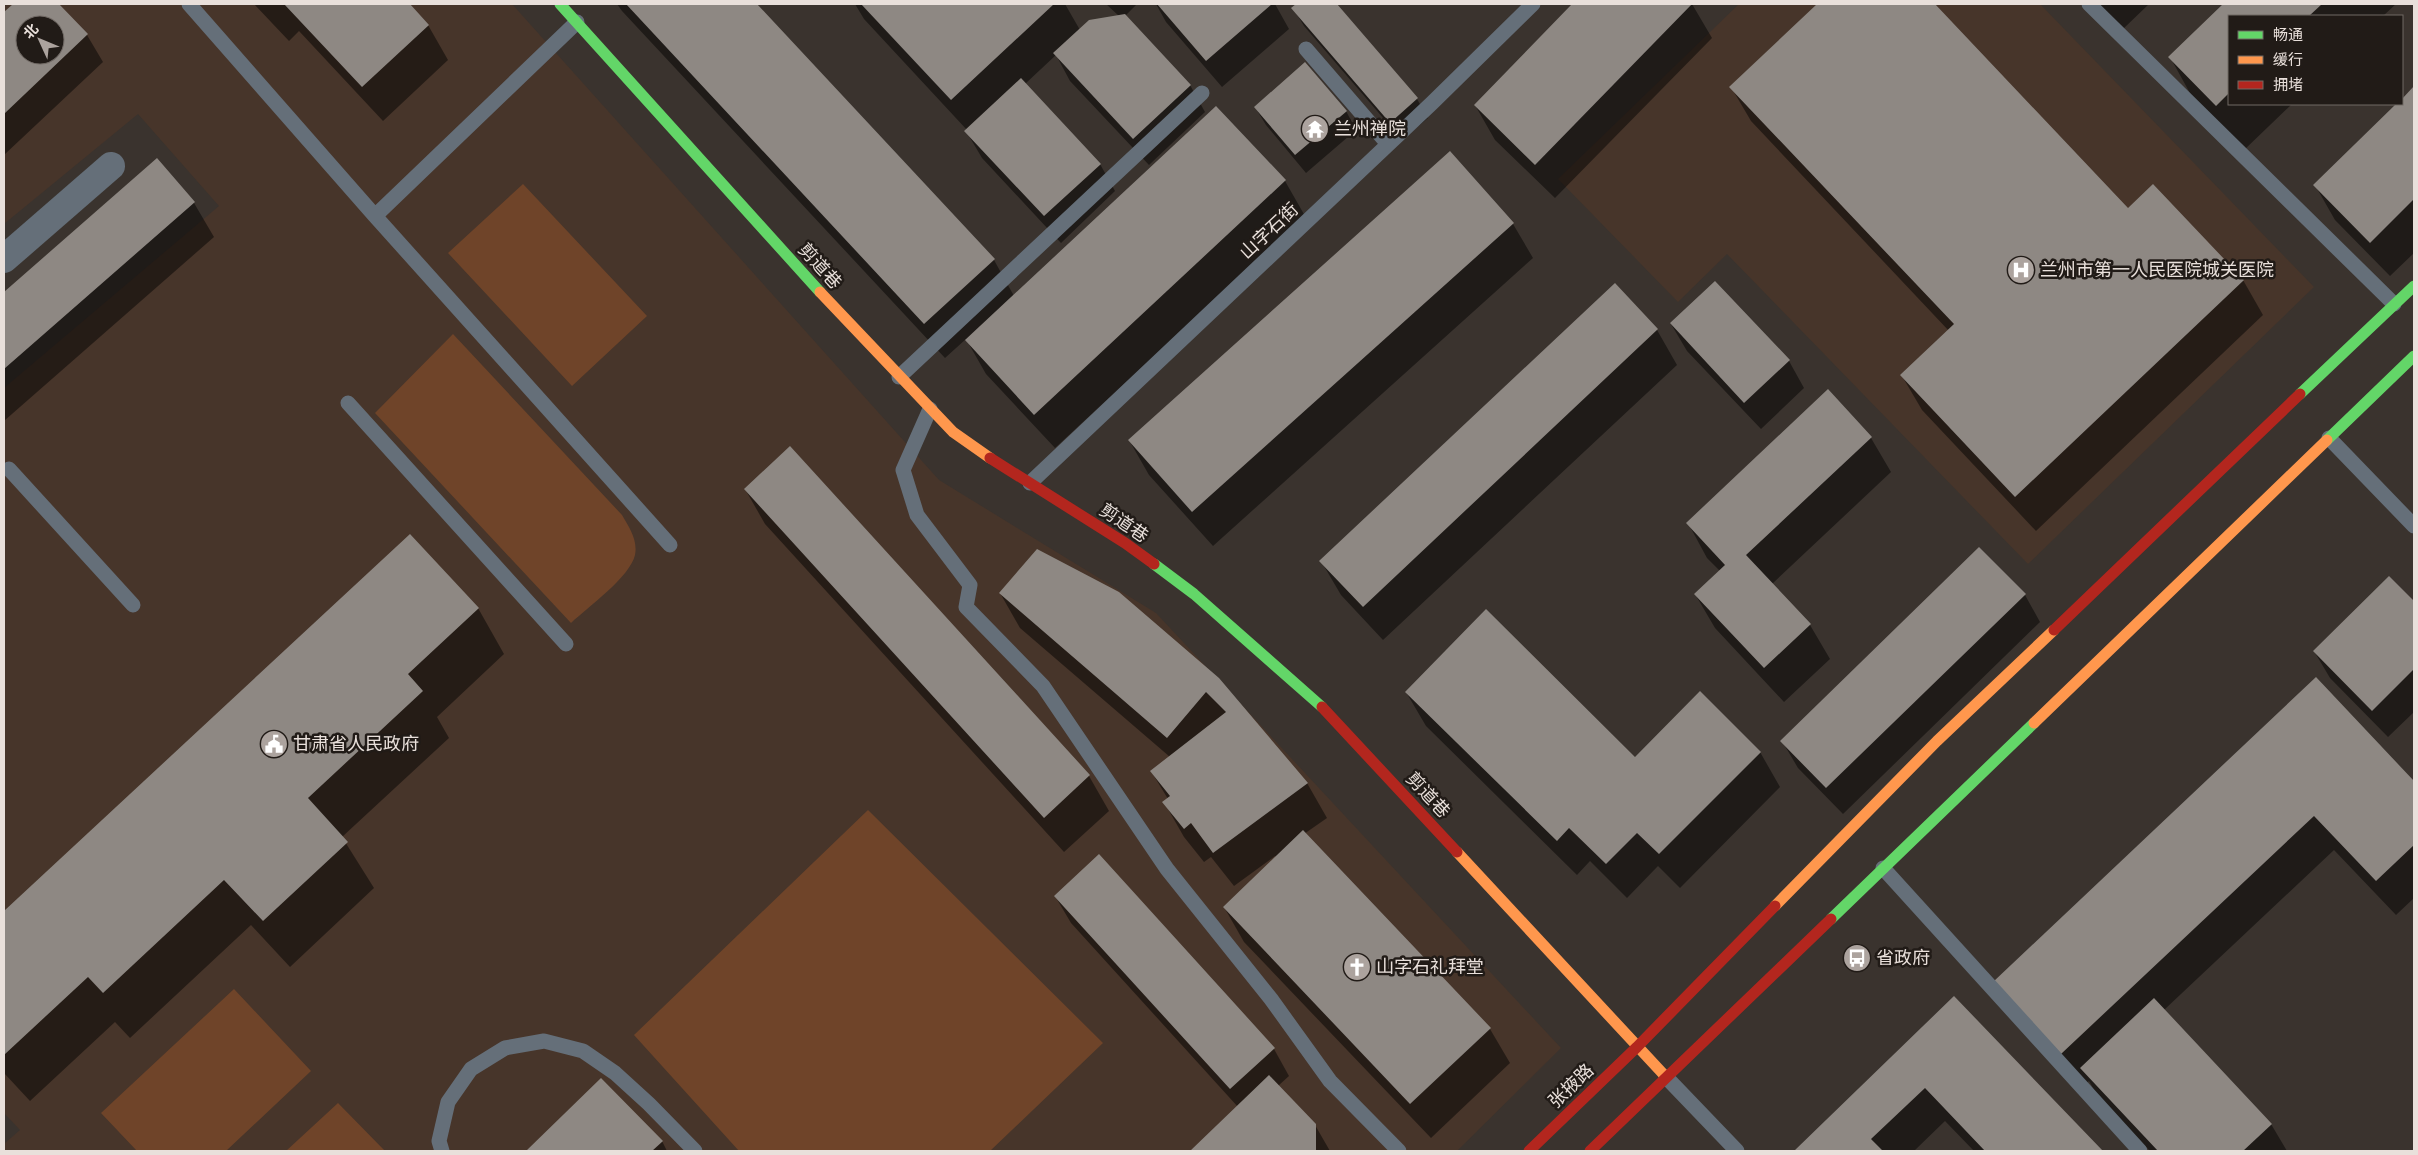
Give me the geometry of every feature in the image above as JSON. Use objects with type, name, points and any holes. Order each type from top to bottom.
[{"type":"main road","name":"剪道巷","points":[[560,4],[841,316],[953,432],[1125,542],[1194,594],[1324,709],[1666,1077]]},
{"type":"main road","name":"张掖路","points":[[1529,1151],[1637,1047],[1937,741],[2414,286]]},
{"type":"main road","points":[[1590,1151],[2414,356]]},
{"type":"street","points":[[4,259],[111,166]]},
{"type":"lane","points":[[189,4],[375,216],[670,545]]},
{"type":"lane","name":"山字石街","points":[[1030,483],[1533,4]]},
{"type":"lane","points":[[2089,4],[2394,304]]},
{"type":"lane","points":[[375,216],[577,22]]},
{"type":"lane","points":[[1306,49],[1388,144]]},
{"type":"lane","points":[[900,377],[1202,93]]},
{"type":"lane","points":[[348,403],[566,644]]},
{"type":"lane","points":[[930,409],[903,470],[917,515],[970,584],[966,607],[1043,686],[1167,869],[1271,999],[1330,1081],[1398,1151]]},
{"type":"lane","points":[[2329,438],[2414,526]]},
{"type":"lane","points":[[9,469],[133,605]]},
{"type":"lane","points":[[1883,868],[2140,1151]]},
{"type":"lane","points":[[442,1151],[439,1140],[448,1102],[471,1069],[505,1048],[544,1041],[583,1050],[615,1073],[649,1104],[695,1151]]},
{"type":"lane","points":[[1666,1077],[1737,1151]]},
{"type":"shaded area","points":[[4,4],[512,4],[939,480],[1156,613],[1561,1048],[1457,1151],[4,1151],[4,1144],[20,1130],[4,1113],[4,388],[219,206],[138,114],[4,224]]},
{"type":"shaded area","name":"兰州市第一人民医院城关医院","points":[[1739,4],[2040,4],[2314,287],[2028,564],[1727,254],[1678,302],[1558,179]]},
{"type":"shaded area","points":[[523,184],[647,316],[572,386],[448,253]]},
{"type":"shaded area","points":[[453,334],[622,515],[632,534],[636,549],[632,564],[608,591],[571,623],[375,413]]},
{"type":"shaded area","points":[[868,810],[1103,1043],[990,1151],[739,1151],[634,1035]]},
{"type":"shaded area","points":[[234,989],[311,1071],[226,1151],[137,1151],[101,1113]]},
{"type":"shaded area","points":[[338,1103],[385,1151],[286,1151]]},
{"type":"building","points":[[13,4],[59,4],[88,34],[65,56],[65,15],[15,15],[15,65],[55,65],[4,114],[4,12]]},
{"type":"building","points":[[284,4],[410,4],[429,25],[362,87]]},
{"type":"building","points":[[626,4],[757,4],[995,259],[924,324]]},
{"type":"building","points":[[861,4],[1054,4],[951,100]]},
{"type":"building","points":[[1157,4],[1272,4],[1206,61]]},
{"type":"building","points":[[1296,4],[1337,4],[1418,98],[1390,123],[1291,8]]},
{"type":"building","points":[[1572,4],[1692,4],[1535,165],[1474,105]]},
{"type":"building","points":[[1817,4],[1935,4],[2128,208],[2153,184],[2244,280],[2015,497],[1900,375],[1954,324],[1729,87]]},
{"type":"building","points":[[2223,4],[2322,4],[2310,15],[2228,15],[2228,94],[2216,106],[2168,57]]},
{"type":"building","points":[[1125,14],[1191,85],[1133,139],[1053,53],[1089,20]]},
{"type":"building","points":[[1305,62],[1347,111],[1295,155],[1254,107]]},
{"type":"building","points":[[1021,78],[1101,164],[1044,216],[964,131]]},
{"type":"building","points":[[2414,86],[2414,199],[2370,243],[2313,185],[2395,105],[2403,105],[2403,98]]},
{"type":"building","points":[[1216,106],[1286,180],[1034,415],[965,340]]},
{"type":"building","points":[[1450,151],[1514,223],[1192,512],[1128,440]]},
{"type":"building","points":[[157,158],[195,202],[4,369],[4,292]]},
{"type":"building","points":[[1715,281],[1790,360],[1744,403],[1670,323]]},
{"type":"building","points":[[1615,283],[1658,329],[1363,607],[1319,561]]},
{"type":"building","points":[[1828,389],[1872,437],[1746,555],[1811,624],[1764,668],[1694,594],[1725,565],[1686,523]]},
{"type":"building","points":[[790,446],[1090,775],[1044,818],[744,489]]},
{"type":"building","name":"甘肃省人民政府","points":[[410,534],[479,608],[408,674],[423,691],[308,798],[348,842],[263,921],[224,880],[103,993],[88,977],[4,1055],[4,911]]},
{"type":"building","points":[[1979,547],[2026,594],[1826,788],[1780,741]]},
{"type":"building","points":[[1037,549],[1119,592],[1219,678],[1308,783],[1213,853],[1191,823],[1184,829],[1162,802],[1170,796],[1150,771],[1226,712],[1206,692],[1167,738],[999,593]]},
{"type":"building","points":[[2389,576],[2414,601],[2414,669],[2372,711],[2313,651]]},
{"type":"building","points":[[1486,609],[1635,757],[1700,691],[1761,752],[1659,854],[1637,833],[1606,864],[1569,828],[1557,841],[1405,692]]},
{"type":"building","points":[[2316,677],[2414,781],[2414,845],[2376,881],[2314,816],[2061,1054],[1993,982]]},
{"type":"building","name":"山字石礼拜堂","points":[[1303,830],[1491,1028],[1410,1104],[1223,907]]},
{"type":"building","points":[[1099,854],[1275,1048],[1230,1089],[1054,896]]},
{"type":"building","points":[[1954,996],[2103,1151],[1985,1151],[1925,1088],[1871,1139],[1883,1151],[1794,1151]]},
{"type":"building","points":[[2154,998],[2272,1124],[2243,1151],[2158,1151],[2080,1068]]},
{"type":"building","points":[[1269,1075],[1316,1124],[1316,1151],[1190,1151]]},
{"type":"building","points":[[601,1078],[663,1141],[652,1151],[526,1151]]},
{"type":"traffic: fast","points":[[560,4],[820,292]]},
{"type":"traffic: fast","points":[[2300,394],[2414,286]]},
{"type":"traffic: fast","points":[[2327,440],[2414,356]]},
{"type":"traffic: fast","points":[[1154,564],[1194,594],[1322,707]]},
{"type":"traffic: fast","points":[[1831,919],[2034,723]]},
{"type":"traffic: slow","points":[[820,292],[953,432],[990,458]]},
{"type":"traffic: slow","points":[[2034,723],[2327,440]]},
{"type":"traffic: slow","points":[[1775,906],[1937,741],[2054,630]]},
{"type":"traffic: slow","points":[[1457,852],[1666,1077]]},
{"type":"traffic: jam","points":[[2054,630],[2300,394]]},
{"type":"traffic: jam","points":[[990,458],[1125,543],[1154,564]]},
{"type":"traffic: jam","points":[[1322,707],[1457,852]]},
{"type":"traffic: jam","points":[[1529,1151],[1637,1047],[1775,906]]},
{"type":"traffic: jam","points":[[1590,1151],[1831,919]]},
{"type":"place","name":"兰州禅院","points":[[1315,129]]},
{"type":"place","name":"兰州市第一人民医院城关医院","points":[[2021,270]]},
{"type":"place","name":"甘肃省人民政府","points":[[274,744]]},
{"type":"place","name":"省政府","points":[[1857,958]]},
{"type":"place","name":"山字石礼拜堂","points":[[1357,967]]}]
